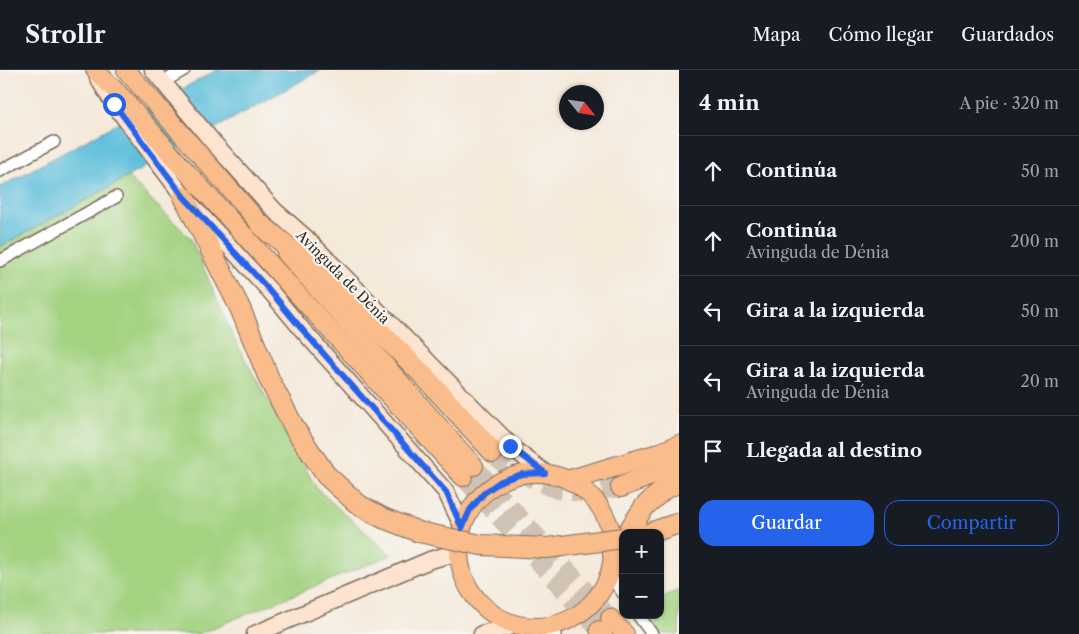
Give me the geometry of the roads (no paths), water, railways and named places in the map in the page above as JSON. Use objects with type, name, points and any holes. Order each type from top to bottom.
[{"type":"highway","points":[[184,197],[240,308],[270,381],[295,429],[326,475],[359,505],[383,518],[419,532],[481,545],[547,548],[619,544]]},
{"type":"highway","points":[[260,224],[326,278],[422,375],[493,452]]},
{"type":"highway","points":[[570,480],[658,454],[679,445]]},
{"type":"highway","points":[[621,487],[679,464]]},
{"type":"highway","points":[[630,529],[644,506],[663,490],[679,482]]},
{"type":"highway","points":[[662,529],[679,523]]},
{"type":"main road","name":"Avinguda de Dénia","points":[[94,70],[119,101],[469,472],[260,224],[126,70]]},
{"type":"main road","points":[[619,543],[612,536],[607,518],[598,503],[585,490],[570,480],[545,473],[522,474],[501,481],[484,493],[470,510],[462,528],[459,552],[461,568],[467,584],[487,610],[501,619],[524,626],[546,627],[573,618],[586,609],[605,585],[619,547]]},
{"type":"main road","points":[[604,627],[625,634]]},
{"type":"street","points":[[158,76],[184,70]]},
{"type":"street","name":"Avinguda de Dénia","points":[[158,76],[212,141],[275,211],[306,238],[515,450],[545,473]]},
{"type":"street","points":[[119,101],[159,165],[184,197],[271,292],[446,492],[462,528]]},
{"type":"street","points":[[0,171],[54,142]]},
{"type":"street","points":[[0,261],[116,196]]},
{"type":"street","points":[[255,634],[430,560],[459,552]]},
{"type":"street","points":[[609,575],[619,588]]},
{"type":"street","points":[[641,619],[652,634]]},
{"type":"street","points":[[482,634],[524,626],[556,634]]},
{"type":"water","points":[[217,70],[321,70],[0,247],[0,187]]},
{"type":"tunnel","points":[[493,452],[508,467],[557,489],[581,492],[621,487]]},
{"type":"tunnel","points":[[474,466],[610,618]]},
{"type":"tunnel","points":[[463,477],[599,630]]}]
